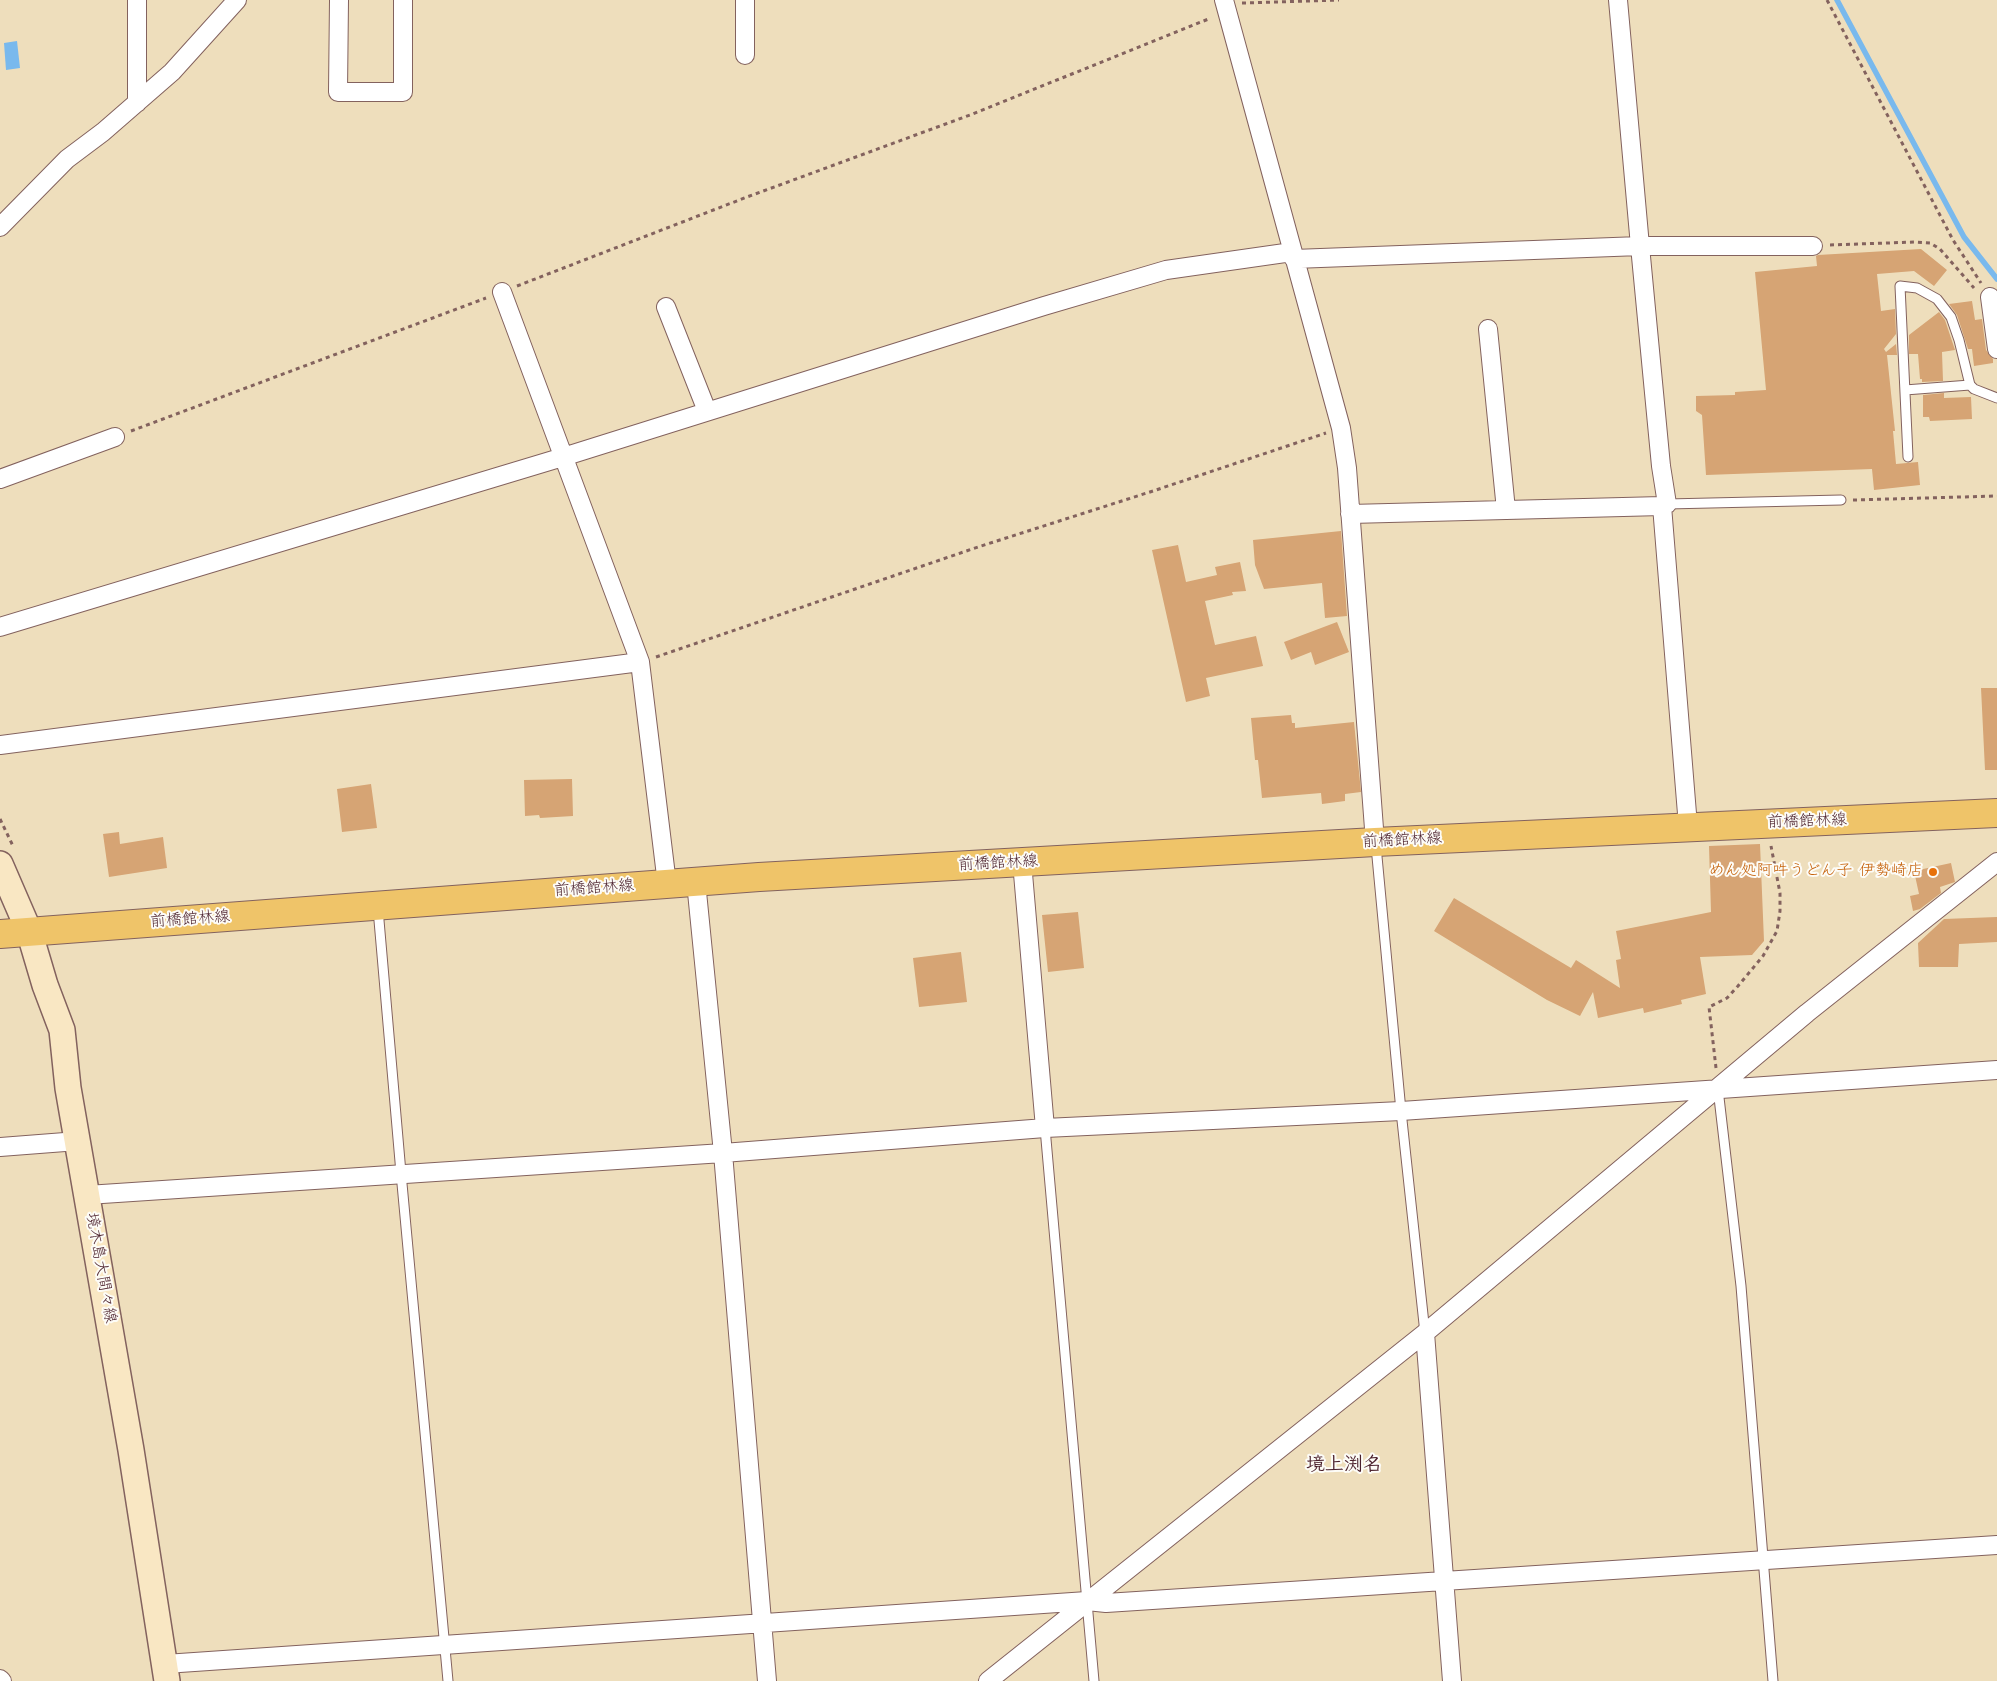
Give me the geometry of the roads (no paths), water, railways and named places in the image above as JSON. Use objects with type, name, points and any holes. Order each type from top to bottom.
[{"type":"main road","name":"前橋館林線","points":[[0,934],[667,884],[1022,862],[1688,826],[1997,813]]},
{"type":"main road","name":"境木島大間々線","points":[[0,864],[29,931],[62,1030],[68,1088],[131,1450],[166,1673]]},
{"type":"street","points":[[137,0],[137,103]]},
{"type":"street","points":[[339,0],[338,92],[403,92],[403,0]]},
{"type":"street","points":[[745,0],[745,55]]},
{"type":"street","points":[[1618,0],[1660,456],[1688,826]]},
{"type":"street","points":[[0,227],[67,159],[103,132],[172,72],[235,1]]},
{"type":"street","points":[[1226,5],[1341,428],[1348,468],[1375,842]]},
{"type":"street","points":[[0,627],[562,457],[1044,306],[1166,270],[1293,256],[1640,246],[1813,246]]},
{"type":"street","points":[[502,292],[640,662],[667,884]]},
{"type":"street","points":[[1994,295],[1997,349]]},
{"type":"street","points":[[666,307],[707,411]]},
{"type":"street","points":[[1488,329],[1506,510]]},
{"type":"street","points":[[0,480],[115,436]]},
{"type":"street","points":[[1350,514],[1664,505]]},
{"type":"street","points":[[0,745],[640,662]]},
{"type":"street","points":[[1022,862],[1045,1128]]},
{"type":"street","points":[[988,1681],[1425,1333],[1815,1007],[1997,862]]},
{"type":"street","points":[[696,882],[723,1153],[767,1681]]},
{"type":"street","points":[[88,1195],[723,1153],[1045,1128],[1401,1111],[1997,1070]]},
{"type":"street","points":[[0,1147],[78,1142]]},
{"type":"street","points":[[1425,1333],[1452,1681]]},
{"type":"street","points":[[166,1673],[445,1645],[1087,1601],[1106,1603],[1997,1545]]},
{"type":"lane","points":[[1908,457],[1900,286],[1917,288],[1937,299],[1951,317],[1959,340],[1970,385],[1974,389],[1997,398]]},
{"type":"lane","points":[[1905,390],[1970,385]]},
{"type":"lane","points":[[1664,505],[1841,500]]},
{"type":"lane","points":[[1375,842],[1425,1333]]},
{"type":"lane","points":[[378,906],[400,1173],[448,1681]]},
{"type":"lane","points":[[1718,1089],[1741,1286],[1773,1681]]},
{"type":"lane","points":[[1045,1128],[1094,1681]]},
{"type":"water","points":[[17,41],[20,68],[6,70],[4,43]]},
{"type":"waterway","points":[[1837,0],[1964,237],[1997,279]]},
{"type":"place","name":"めん処阿吽うどん子 伊勢崎店","points":[[1933,872]]},
{"type":"district","name":"境上渕名","points":[[1344,1466]]}]
